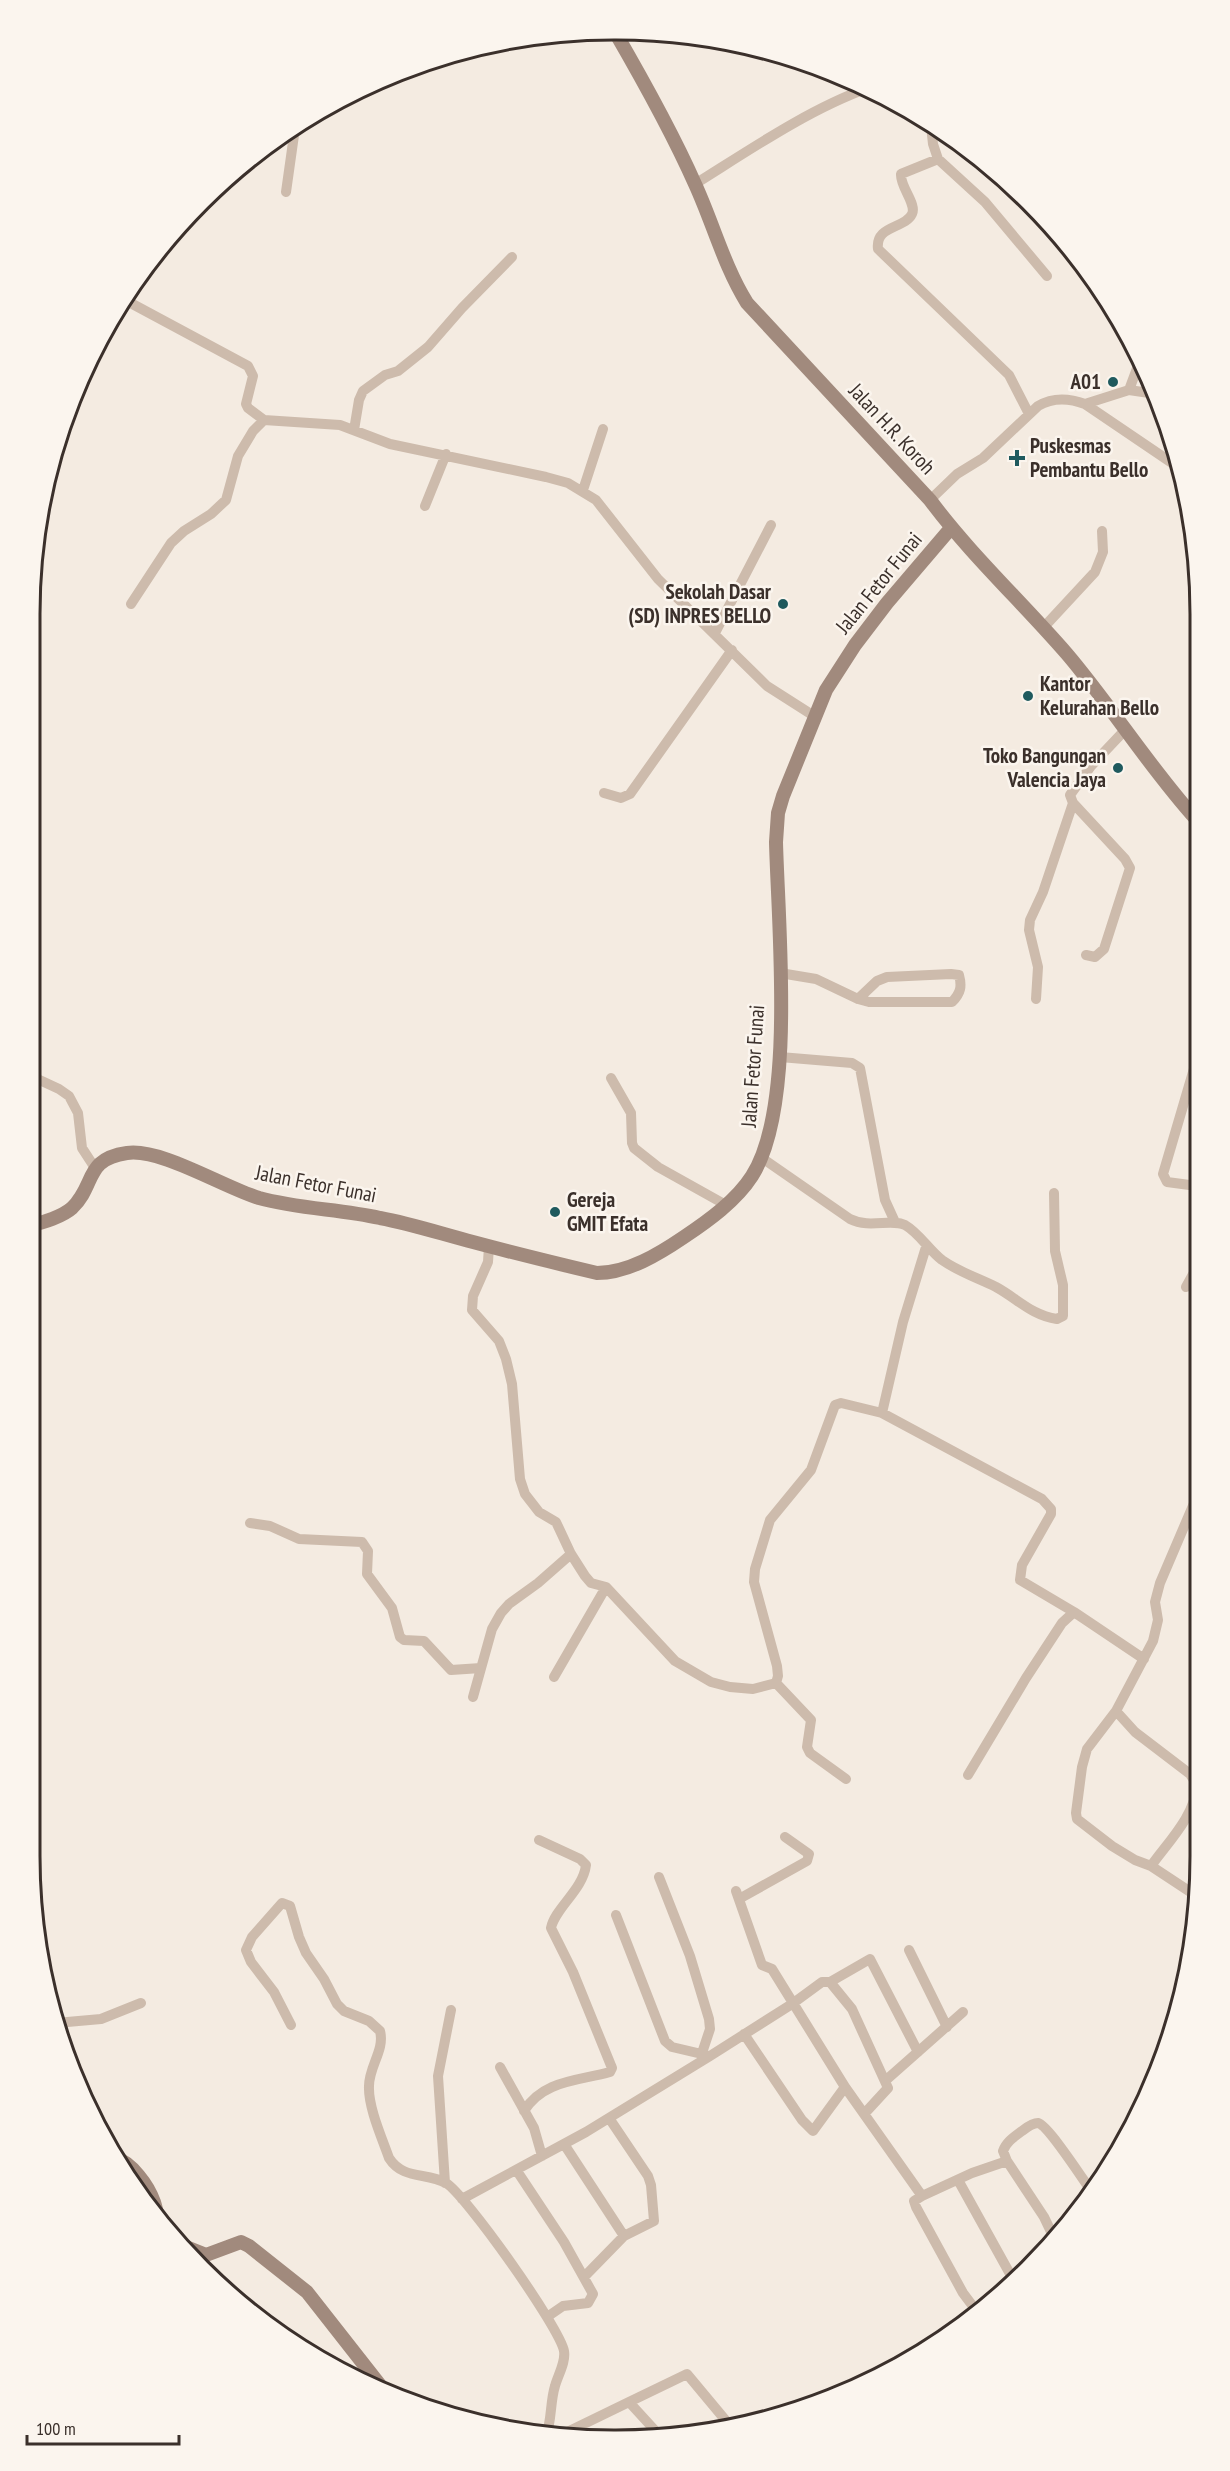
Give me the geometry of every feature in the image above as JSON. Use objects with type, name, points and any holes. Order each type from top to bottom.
[{"type":"street","name":"Jalan H.R. Koroh","points":[[619,40],[650,94],[695,183],[736,285],[747,303],[1044,627],[1125,730],[1190,804]]},
{"type":"street","points":[[695,183],[794,125],[855,93]]},
{"type":"street","points":[[932,136],[938,159],[985,202],[1047,276]]},
{"type":"street","points":[[286,192],[293,139]]},
{"type":"street","points":[[938,159],[901,174],[902,185],[913,206],[913,213],[885,231],[879,239],[878,249],[1009,375],[1029,414]]},
{"type":"street","points":[[354,430],[359,400],[363,391],[385,375],[398,371],[428,348],[462,308],[512,257]]},
{"type":"street","points":[[132,304],[248,366],[253,376],[246,404],[264,420],[327,423],[354,430],[372,439],[390,444],[446,454],[568,483],[583,490],[606,511],[658,579],[767,686],[814,716]]},
{"type":"street","points":[[1129,390],[1135,373]]},
{"type":"street","points":[[1085,404],[1129,390],[1145,392]]},
{"type":"street","points":[[930,500],[957,474],[983,458],[1029,414],[1049,400],[1069,399],[1085,404],[1168,460]]},
{"type":"street","points":[[131,604],[171,543],[226,500],[238,456],[253,431],[264,420]]},
{"type":"street","points":[[583,490],[603,429]]},
{"type":"street","points":[[425,506],[446,454]]},
{"type":"street","points":[[715,633],[771,525]]},
{"type":"street","name":"Jalan Fetor Funai","points":[[95,1168],[103,1160],[114,1156],[127,1153],[149,1154],[259,1197],[300,1206],[384,1218],[597,1273],[616,1271],[644,1261],[679,1241],[726,1205],[752,1177],[769,1139],[780,1057],[776,828],[783,796],[826,690],[855,645],[887,603],[951,528]]},
{"type":"street","points":[[1044,627],[1095,572],[1103,552],[1102,531]]},
{"type":"street","points":[[604,793],[621,798],[630,794],[732,650]]},
{"type":"street","points":[[1086,955],[1095,957],[1104,949],[1130,868],[1125,859],[1072,803],[1070,795],[1075,785],[1125,730]]},
{"type":"street","points":[[1035,999],[1038,967],[1029,930],[1030,920],[1043,892],[1072,803]]},
{"type":"street","points":[[780,974],[816,979],[858,999],[869,1002],[952,1002],[961,991],[961,982],[959,975],[951,974],[887,977],[877,981],[858,999]]},
{"type":"street","points":[[780,1057],[852,1063],[860,1068],[885,1200],[895,1222]]},
{"type":"street","points":[[611,1078],[631,1113],[634,1149],[658,1167],[726,1205]]},
{"type":"street","points":[[40,1080],[69,1096],[78,1113],[82,1148],[95,1168],[80,1197],[70,1209],[40,1221]]},
{"type":"street","points":[[1190,1085],[1163,1174],[1167,1182],[1190,1185]]},
{"type":"street","points":[[762,1158],[856,1222],[884,1225],[895,1222],[910,1229],[926,1247],[957,1270],[999,1289],[1020,1305],[1050,1318],[1060,1319],[1063,1316],[1064,1306],[1055,1251],[1054,1193]]},
{"type":"street","points":[[489,1246],[488,1262],[473,1296],[472,1310],[499,1341],[506,1359],[512,1384],[520,1479],[525,1494],[539,1512],[556,1522],[571,1554],[591,1583],[606,1587],[675,1661],[711,1682],[730,1688],[753,1689],[776,1683]]},
{"type":"street","points":[[882,1413],[903,1322],[926,1247]]},
{"type":"street","points":[[1186,1287],[1190,1280]]},
{"type":"street","points":[[776,1683],[777,1666],[753,1579],[770,1520],[811,1470],[835,1405],[844,1403],[882,1413],[1047,1504],[1051,1514],[1022,1565],[1020,1580],[1074,1612],[1144,1659]]},
{"type":"street","points":[[1188,1891],[1150,1866],[1134,1860],[1112,1846],[1076,1816],[1082,1767],[1087,1749],[1116,1711],[1153,1641],[1158,1620],[1155,1602],[1160,1583],[1190,1513]]},
{"type":"street","points":[[250,1523],[270,1526],[299,1539],[362,1542],[368,1551],[367,1574],[392,1608],[400,1637],[404,1640],[424,1641],[451,1670],[481,1668]]},
{"type":"street","points":[[473,1697],[492,1629],[501,1613],[571,1554]]},
{"type":"street","points":[[554,1677],[606,1587]]},
{"type":"street","points":[[968,1775],[1026,1678],[1062,1623],[1074,1612]]},
{"type":"street","points":[[776,1683],[811,1720],[807,1747],[810,1753],[846,1779]]},
{"type":"street","points":[[1116,1711],[1136,1732],[1190,1774]]},
{"type":"street","points":[[1150,1866],[1183,1823],[1190,1809]]},
{"type":"street","points":[[785,1837],[806,1850],[809,1854],[807,1861],[737,1895],[762,1965],[772,1969],[845,2087],[922,2196]]},
{"type":"street","points":[[524,2111],[536,2096],[548,2087],[610,2072],[612,2068],[573,1972],[551,1928],[584,1874],[586,1865],[580,1859],[539,1840]]},
{"type":"street","points":[[659,1877],[690,1956],[709,2019],[710,2029],[706,2055]]},
{"type":"street","points":[[291,2025],[274,1992],[251,1962],[246,1950],[252,1937],[282,1903],[290,1906],[306,1953],[324,1979],[337,2004],[344,2011],[369,2021],[380,2031],[381,2047],[369,2087],[389,2158],[396,2167],[408,2175],[445,2183],[462,2199],[516,2271],[561,2342],[565,2355],[554,2387],[548,2427]]},
{"type":"street","points":[[616,1915],[665,2041],[672,2047],[706,2055]]},
{"type":"street","points":[[909,1950],[947,2027]]},
{"type":"street","points":[[462,2199],[517,2171],[609,2118],[706,2055],[792,2004],[822,1982],[830,1982],[870,1959],[918,2052]]},
{"type":"street","points":[[830,1982],[852,2009],[888,2088],[886,2093],[865,2113]]},
{"type":"street","points":[[65,2022],[101,2019],[141,2002]]},
{"type":"street","points":[[445,2183],[438,2076],[451,2010]]},
{"type":"street","points":[[885,2081],[963,2012]]},
{"type":"street","points":[[744,2034],[802,2120],[813,2131],[845,2087]]},
{"type":"street","points":[[500,2067],[534,2128],[542,2156]]},
{"type":"street","points":[[585,2276],[624,2236],[652,2224],[655,2213],[648,2176],[609,2118]]},
{"type":"street","points":[[1051,2231],[1007,2161],[1005,2145],[1026,2128],[1035,2123],[1040,2124],[1056,2140],[1087,2184]]},
{"type":"street","points":[[564,2144],[624,2236]]},
{"type":"street","points":[[973,2305],[963,2294],[914,2201],[958,2180],[1007,2161]]},
{"type":"street","points":[[517,2171],[585,2276],[592,2294],[590,2302],[563,2306],[547,2317]]},
{"type":"street","points":[[958,2180],[1010,2273]]},
{"type":"street","points":[[200,2253],[206,2255],[241,2242],[249,2246],[307,2292],[374,2377]]},
{"type":"street","points":[[574,2429],[687,2374],[725,2419]]},
{"type":"street","points":[[629,2402],[654,2429]]},
{"type":"place","name":"A01","points":[[1113,382]]},
{"type":"place","name":"Puskesmas Pembantu Bello","points":[[1017,458]]},
{"type":"place","name":"Sekolah Dasar (SD) INPRES BELLO","points":[[783,604]]},
{"type":"place","name":"Kantor Kelurahan Bello","points":[[1028,696]]},
{"type":"place","name":"Toko Bangungan Valencia Jaya","points":[[1118,768]]},
{"type":"place","name":"Gereja GMIT Efata","points":[[555,1212]]}]
